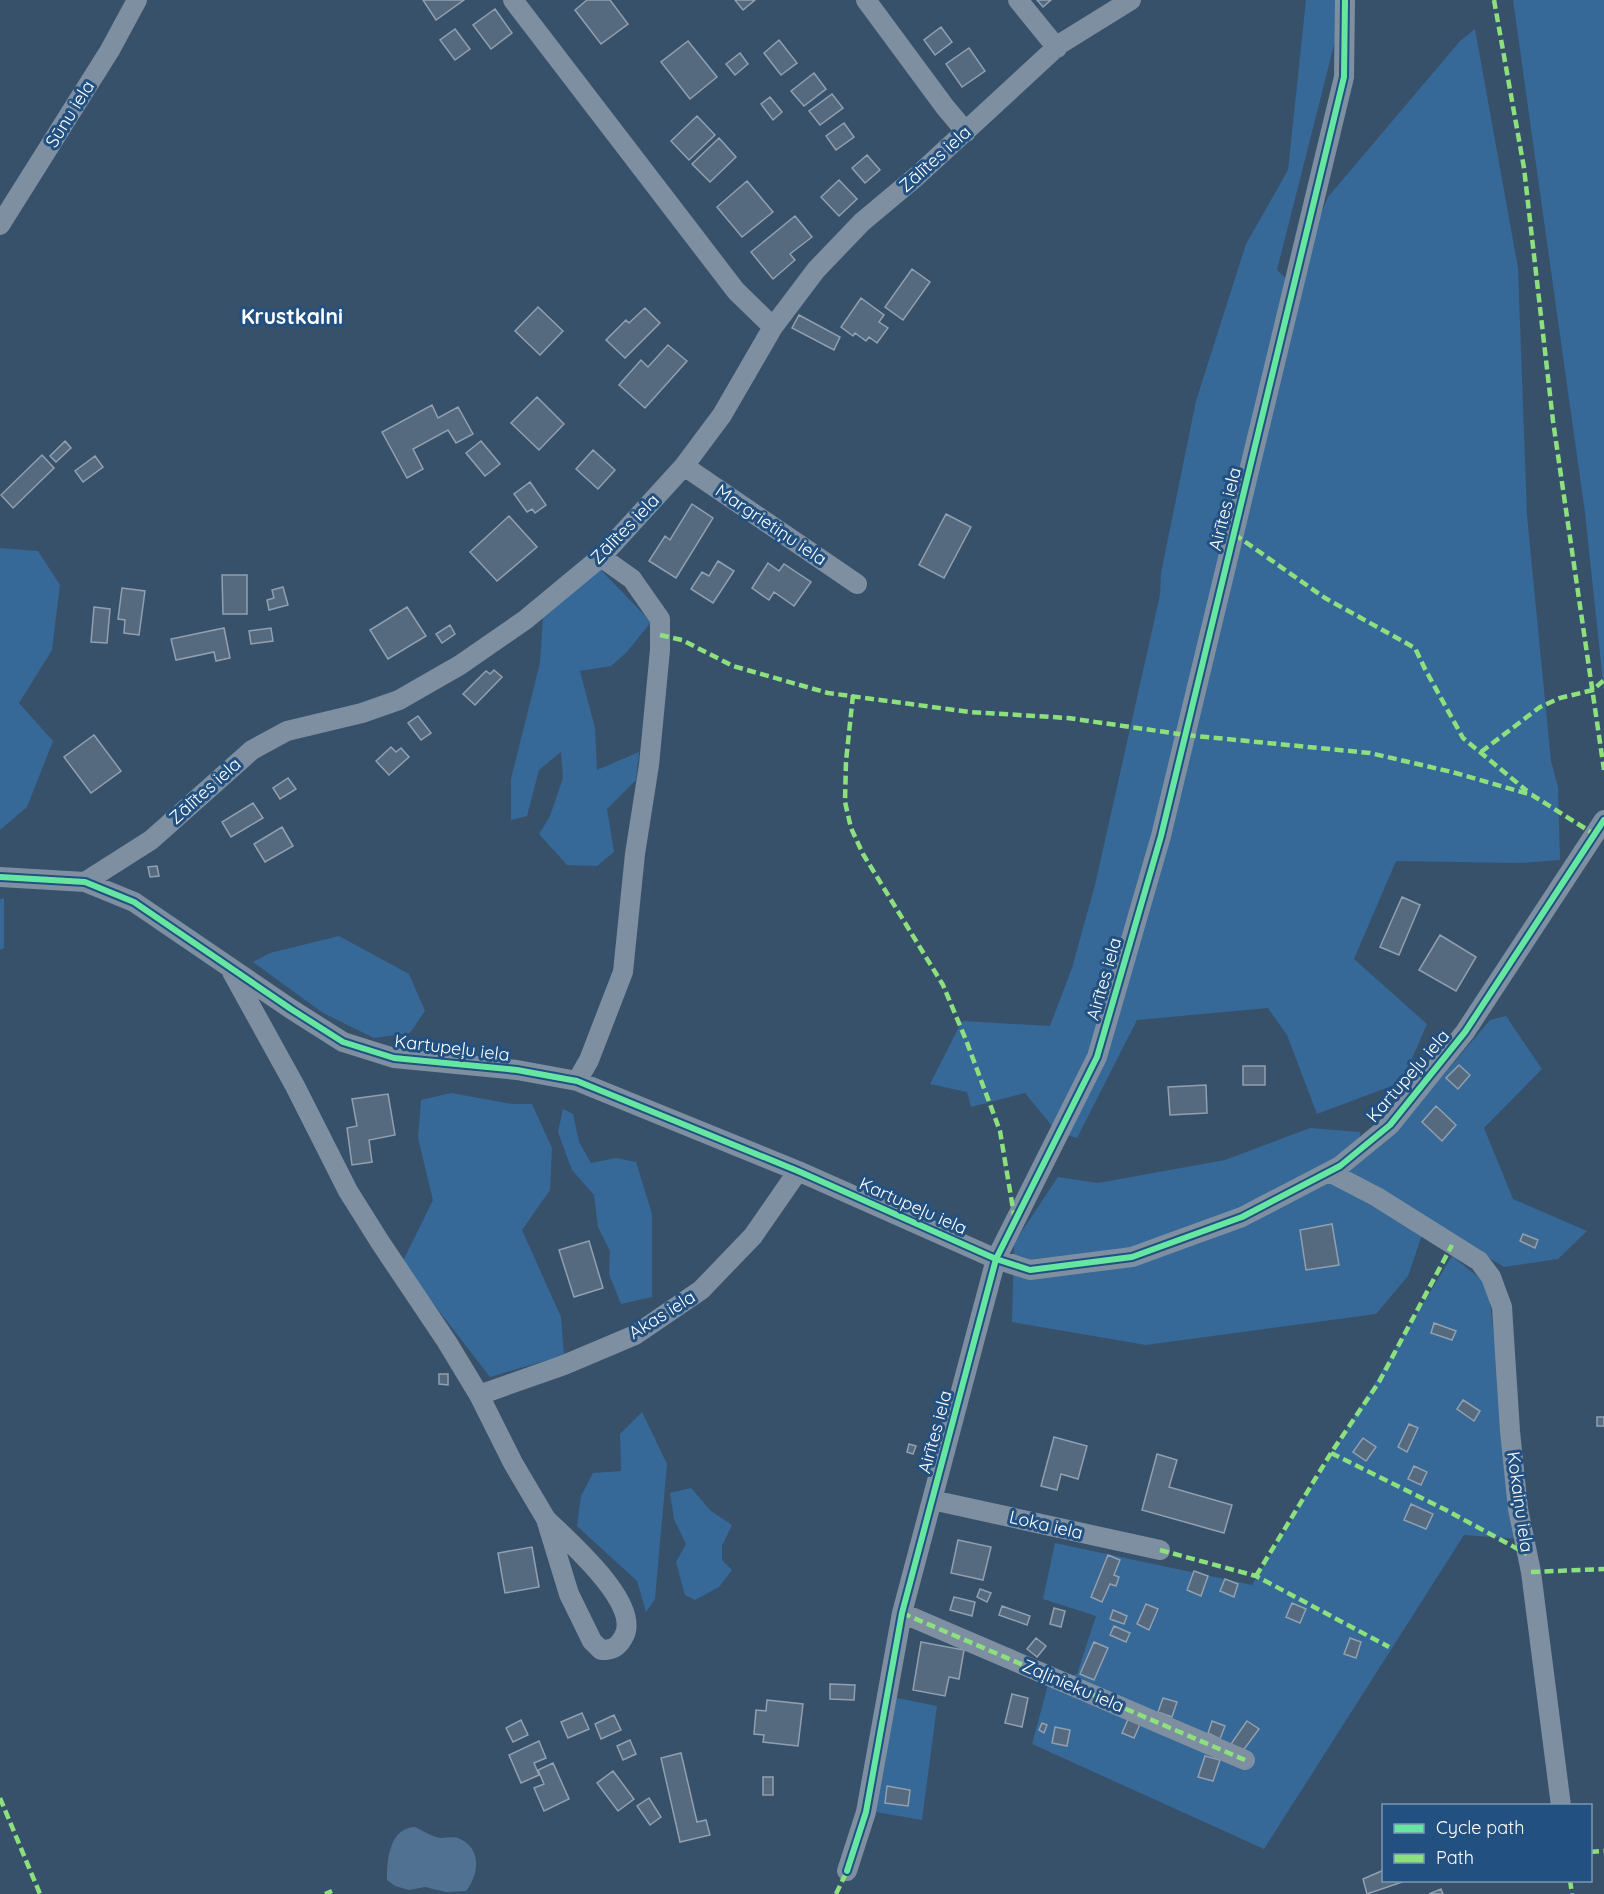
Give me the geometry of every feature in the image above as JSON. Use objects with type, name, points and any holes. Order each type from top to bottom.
[{"type":"street","name":"Sūnu iela","points":[[0,225],[110,51],[137,0]]},
{"type":"street","points":[[513,0],[736,291],[773,327]]},
{"type":"street","points":[[866,0],[966,132]]},
{"type":"street","points":[[1018,0],[1057,48]]},
{"type":"street","name":"Zālītes iela","points":[[85,882],[150,840],[252,750],[287,731],[362,713],[399,700],[460,665],[525,620],[601,557],[684,466],[722,414],[773,327],[816,270],[862,222],[966,132],[1057,48],[1131,0]]},
{"type":"street","name":"Airītes iela","points":[[847,1871],[866,1812],[902,1613],[996,1259],[1096,1057],[1161,836],[1344,77],[1345,0]]},
{"type":"street","name":"Margrietiņu iela","points":[[684,466],[857,584]]},
{"type":"street","points":[[578,1081],[589,1060],[623,972],[635,854],[649,765],[660,650],[660,619],[632,579],[601,557]]},
{"type":"street","name":"Kartupeļu iela","points":[[85,882],[134,902],[343,1042],[394,1058],[517,1070],[578,1081],[798,1171],[996,1259],[1030,1270],[1132,1257],[1242,1217],[1340,1166],[1390,1125],[1465,1032],[1604,820]]},
{"type":"street","points":[[0,877],[85,882]]},
{"type":"street","points":[[229,967],[295,1086],[348,1191],[479,1395],[513,1462],[546,1518],[612,1587],[628,1622],[626,1634],[619,1645],[612,1650],[601,1650],[592,1641],[569,1594],[546,1518]]},
{"type":"street","name":"Akas iela","points":[[479,1395],[564,1365],[635,1335],[701,1290],[753,1236],[798,1171]]},
{"type":"street","name":"Kokaiņu iela","points":[[1329,1172],[1377,1197],[1479,1261],[1491,1277],[1502,1307],[1510,1431],[1518,1509],[1531,1572],[1561,1804]]},
{"type":"street","name":"Loka iela","points":[[932,1500],[1160,1550]]},
{"type":"street","name":"Zaļinieku iela","points":[[902,1613],[1245,1760]]},
{"type":"shaded area","points":[[1306,0],[1340,0],[1335,41],[1277,270],[1292,284],[1328,197],[1460,41],[1475,29],[1518,268],[1527,516],[1551,761],[1558,787],[1560,860],[1519,863],[1396,861],[1354,959],[1427,1024],[1402,1082],[1317,1114],[1287,1035],[1268,1008],[1137,1020],[1077,1138],[1057,1132],[1025,1093],[971,1107],[967,1092],[930,1084],[962,1021],[1050,1026],[1072,968],[1095,885],[1160,595],[1161,573],[1196,401],[1246,244],[1288,170]]},
{"type":"shaded area","points":[[1513,0],[1604,0],[1604,691],[1585,513]]},
{"type":"shaded area","points":[[0,548],[38,551],[60,585],[52,650],[19,703],[53,741],[27,807],[0,830]]},
{"type":"shaded area","points":[[599,568],[651,622],[626,653],[611,666],[580,671],[595,728],[597,770],[639,752],[636,780],[607,809],[614,852],[597,866],[567,865],[539,834],[550,816],[563,778],[561,752],[539,770],[527,816],[511,820],[511,779],[540,663],[543,616]]},
{"type":"shaded area","points":[[4,898],[4,948],[0,950],[0,899]]},
{"type":"shaded area","points":[[339,936],[409,974],[425,1011],[410,1033],[374,1038],[323,1013],[253,962],[270,953]]},
{"type":"shaded area","points":[[1506,1016],[1542,1069],[1484,1128],[1513,1199],[1587,1231],[1558,1259],[1504,1267],[1359,1179],[1422,1235],[1408,1276],[1376,1314],[1146,1345],[1012,1322],[1014,1243],[1058,1177],[1098,1183],[1225,1160],[1310,1128],[1360,1132],[1359,1161],[1400,1126],[1490,1020]]},
{"type":"shaded area","points":[[451,1093],[512,1104],[532,1104],[552,1148],[550,1190],[522,1230],[561,1317],[564,1355],[490,1377],[402,1263],[433,1200],[418,1138],[421,1100]]},
{"type":"shaded area","points":[[563,1109],[573,1114],[579,1142],[591,1163],[616,1158],[636,1162],[652,1214],[652,1297],[621,1304],[609,1274],[610,1251],[598,1227],[594,1195],[572,1170],[558,1132]]},
{"type":"shaded area","points":[[1452,1256],[1488,1285],[1517,1539],[1464,1535],[1264,1849],[1032,1744],[1048,1685],[1077,1674],[1096,1616],[1043,1599],[1055,1543],[1252,1585]]},
{"type":"shaded area","points":[[642,1412],[667,1464],[655,1599],[646,1612],[637,1581],[577,1526],[581,1496],[593,1473],[621,1471],[620,1434]]},
{"type":"shaded area","points":[[691,1488],[711,1511],[732,1525],[722,1546],[722,1560],[732,1570],[719,1587],[695,1600],[685,1595],[676,1562],[686,1544],[674,1519],[670,1493]]},
{"type":"shaded area","points":[[897,1698],[937,1706],[922,1820],[870,1811]]},
{"type":"shaded area","points":[[415,1827],[441,1838],[458,1838],[472,1849],[476,1870],[466,1891],[446,1892],[425,1887],[409,1890],[395,1886],[387,1880],[391,1846],[400,1833]]},
{"type":"building","points":[[423,0],[464,0],[436,20]]},
{"type":"building","points":[[587,0],[610,0],[628,24],[601,44],[575,10]]},
{"type":"building","points":[[735,0],[755,0],[743,10]]},
{"type":"building","points":[[1037,0],[1051,0],[1043,7]]},
{"type":"building","points":[[495,9],[512,33],[491,49],[473,25]]},
{"type":"building","points":[[941,27],[952,42],[935,55],[924,40]]},
{"type":"building","points":[[455,29],[470,49],[455,60],[440,40]]},
{"type":"building","points":[[779,40],[797,63],[781,75],[764,53]]},
{"type":"building","points":[[688,41],[717,77],[690,99],[661,62]]},
{"type":"building","points":[[969,48],[985,71],[962,87],[946,64]]},
{"type":"building","points":[[740,53],[748,64],[735,75],[726,64]]},
{"type":"building","points":[[814,73],[826,89],[804,106],[791,91]]},
{"type":"building","points":[[832,94],[843,108],[820,125],[809,111]]},
{"type":"building","points":[[770,97],[782,112],[773,120],[761,104]]},
{"type":"building","points":[[697,116],[715,135],[689,160],[671,141]]},
{"type":"building","points":[[844,123],[854,137],[836,150],[826,136]]},
{"type":"building","points":[[719,138],[736,157],[710,182],[692,164]]},
{"type":"building","points":[[867,155],[880,170],[865,183],[852,168]]},
{"type":"building","points":[[839,180],[857,199],[839,216],[821,197]]},
{"type":"building","points":[[747,181],[773,212],[742,237],[717,207]]},
{"type":"building","points":[[795,216],[812,237],[790,254],[795,260],[773,279],[751,252]]},
{"type":"building","points":[[912,269],[930,282],[903,320],[885,307]]},
{"type":"building","points":[[861,298],[884,315],[879,322],[888,328],[877,343],[869,337],[866,341],[855,333],[853,336],[841,327]]},
{"type":"building","points":[[538,307],[563,331],[540,355],[515,331]]},
{"type":"building","points":[[645,308],[660,323],[625,358],[606,340],[626,320],[629,323]]},
{"type":"building","points":[[799,315],[840,337],[834,350],[792,328]]},
{"type":"building","points":[[668,345],[687,361],[645,408],[619,385],[641,360],[648,367]]},
{"type":"building","points":[[537,397],[564,424],[539,450],[511,423]]},
{"type":"building","points":[[432,405],[438,418],[458,407],[473,434],[456,443],[448,430],[413,449],[423,469],[407,478],[382,432]]},
{"type":"building","points":[[65,441],[71,448],[56,462],[50,456]]},
{"type":"building","points":[[481,441],[500,464],[485,476],[466,453]]},
{"type":"building","points":[[593,450],[615,470],[598,489],[576,469]]},
{"type":"building","points":[[42,455],[54,468],[13,508],[1,495]]},
{"type":"building","points":[[95,456],[103,467],[83,482],[75,471]]},
{"type":"building","points":[[530,482],[546,505],[535,513],[532,509],[527,512],[514,494]]},
{"type":"building","points":[[692,504],[713,518],[676,578],[649,561],[665,536],[670,540]]},
{"type":"building","points":[[946,514],[971,527],[944,578],[919,565]]},
{"type":"building","points":[[509,516],[537,547],[497,581],[470,552]]},
{"type":"building","points":[[718,561],[734,571],[713,603],[691,589],[702,572],[709,576]]},
{"type":"building","points":[[768,563],[779,571],[784,564],[811,582],[794,606],[774,592],[769,600],[752,588]]},
{"type":"building","points":[[222,575],[247,575],[247,614],[223,614]]},
{"type":"building","points":[[283,587],[288,605],[269,610],[267,600],[274,598],[272,590]]},
{"type":"building","points":[[122,588],[145,591],[139,635],[124,633],[125,620],[118,619]]},
{"type":"building","points":[[94,607],[110,609],[107,643],[91,642]]},
{"type":"building","points":[[407,607],[426,636],[388,659],[370,630]]},
{"type":"building","points":[[450,625],[455,634],[442,643],[436,634]]},
{"type":"building","points":[[224,628],[230,658],[216,661],[214,652],[176,660],[171,639]]},
{"type":"building","points":[[271,628],[273,641],[251,644],[249,631]]},
{"type":"building","points":[[494,670],[502,677],[475,705],[463,694],[486,671],[490,674]]},
{"type":"building","points":[[418,716],[431,733],[421,740],[408,723]]},
{"type":"building","points":[[94,735],[121,771],[91,793],[64,757]]},
{"type":"building","points":[[391,747],[396,752],[401,748],[409,757],[389,775],[376,761]]},
{"type":"building","points":[[288,778],[296,789],[280,799],[273,788]]},
{"type":"building","points":[[253,803],[263,818],[231,837],[222,822]]},
{"type":"building","points":[[282,827],[293,846],[265,862],[254,844]]},
{"type":"building","points":[[157,866],[159,876],[150,877],[148,867]]},
{"type":"building","points":[[1402,897],[1420,905],[1399,955],[1380,947]]},
{"type":"building","points":[[1440,935],[1476,957],[1456,991],[1419,970]]},
{"type":"building","points":[[1459,1065],[1470,1075],[1458,1089],[1446,1078]]},
{"type":"building","points":[[1243,1066],[1265,1066],[1265,1085],[1243,1085]]},
{"type":"building","points":[[1206,1085],[1207,1113],[1170,1115],[1168,1087]]},
{"type":"building","points":[[388,1094],[395,1135],[369,1140],[372,1162],[352,1165],[347,1128],[357,1126],[352,1099]]},
{"type":"building","points":[[1436,1106],[1456,1125],[1442,1141],[1422,1122]]},
{"type":"building","points":[[1332,1224],[1339,1265],[1306,1270],[1300,1230]]},
{"type":"building","points":[[1523,1234],[1538,1240],[1535,1248],[1520,1241]]},
{"type":"building","points":[[589,1241],[603,1288],[574,1297],[559,1250]]},
{"type":"building","points":[[1434,1323],[1456,1331],[1452,1340],[1431,1333]]},
{"type":"building","points":[[439,1374],[448,1374],[448,1385],[439,1384]]},
{"type":"building","points":[[1463,1400],[1480,1411],[1474,1421],[1457,1409]]},
{"type":"building","points":[[1597,1417],[1604,1417],[1604,1426],[1597,1426]]},
{"type":"building","points":[[1409,1424],[1418,1428],[1407,1452],[1398,1447]]},
{"type":"building","points":[[1054,1437],[1087,1446],[1078,1479],[1061,1474],[1057,1490],[1041,1486]]},
{"type":"building","points":[[1363,1438],[1376,1447],[1366,1461],[1353,1452]]},
{"type":"building","points":[[909,1444],[916,1446],[913,1454],[907,1452]]},
{"type":"building","points":[[1157,1454],[1177,1460],[1169,1487],[1232,1505],[1224,1533],[1142,1510]]},
{"type":"building","points":[[1414,1466],[1427,1472],[1421,1485],[1408,1479]]},
{"type":"building","points":[[1411,1504],[1433,1514],[1426,1529],[1404,1520]]},
{"type":"building","points":[[958,1540],[991,1547],[983,1580],[951,1573]]},
{"type":"building","points":[[532,1547],[539,1587],[505,1593],[498,1553]]},
{"type":"building","points":[[1108,1555],[1120,1560],[1114,1575],[1119,1577],[1116,1586],[1110,1584],[1102,1602],[1091,1597]]},
{"type":"building","points":[[1194,1571],[1208,1576],[1201,1596],[1187,1590]]},
{"type":"building","points":[[1225,1579],[1238,1584],[1234,1597],[1220,1591]]},
{"type":"building","points":[[980,1589],[991,1593],[987,1602],[977,1597]]},
{"type":"building","points":[[954,1597],[975,1602],[972,1616],[950,1610]]},
{"type":"building","points":[[1292,1603],[1306,1609],[1300,1623],[1286,1617]]},
{"type":"building","points":[[1146,1604],[1158,1609],[1149,1630],[1137,1624]]},
{"type":"building","points":[[1002,1606],[1030,1616],[1027,1625],[999,1615]]},
{"type":"building","points":[[1054,1608],[1065,1611],[1061,1627],[1050,1624]]},
{"type":"building","points":[[1113,1610],[1127,1616],[1124,1624],[1110,1619]]},
{"type":"building","points":[[1114,1626],[1130,1633],[1126,1642],[1110,1635]]},
{"type":"building","points":[[1036,1638],[1046,1646],[1037,1657],[1027,1649]]},
{"type":"building","points":[[1350,1638],[1361,1642],[1356,1658],[1344,1654]]},
{"type":"building","points":[[921,1642],[964,1650],[959,1679],[949,1677],[945,1696],[913,1690]]},
{"type":"building","points":[[1094,1642],[1108,1648],[1094,1680],[1080,1674]]},
{"type":"building","points":[[830,1684],[855,1685],[854,1700],[830,1699]]},
{"type":"building","points":[[1012,1694],[1028,1698],[1022,1727],[1005,1723]]},
{"type":"building","points":[[1163,1698],[1177,1702],[1172,1717],[1158,1712]]},
{"type":"building","points":[[767,1700],[803,1704],[798,1746],[763,1742],[764,1735],[754,1734],[756,1710],[766,1711]]},
{"type":"building","points":[[582,1713],[589,1729],[568,1738],[561,1722]]},
{"type":"building","points":[[614,1715],[621,1730],[601,1739],[595,1724]]},
{"type":"building","points":[[1129,1717],[1141,1722],[1134,1738],[1122,1733]]},
{"type":"building","points":[[521,1720],[528,1735],[513,1742],[506,1728]]},
{"type":"building","points":[[1212,1721],[1225,1726],[1220,1739],[1208,1733]]},
{"type":"building","points":[[1247,1721],[1259,1729],[1242,1752],[1231,1744]]},
{"type":"building","points":[[1042,1723],[1047,1725],[1044,1733],[1039,1730]]},
{"type":"building","points":[[1055,1727],[1070,1730],[1067,1746],[1052,1743]]},
{"type":"building","points":[[630,1740],[636,1754],[623,1760],[617,1746]]},
{"type":"building","points":[[539,1741],[546,1758],[534,1763],[539,1775],[521,1783],[509,1755]]},
{"type":"building","points":[[681,1753],[697,1822],[706,1820],[710,1835],[680,1842],[661,1758]]},
{"type":"building","points":[[1205,1756],[1220,1760],[1213,1781],[1198,1777]]},
{"type":"building","points":[[553,1763],[569,1799],[544,1811],[534,1788],[544,1784],[538,1770]]},
{"type":"building","points":[[613,1771],[634,1799],[618,1811],[597,1783]]},
{"type":"building","points":[[763,1777],[773,1777],[773,1795],[763,1795]]},
{"type":"building","points":[[887,1786],[910,1790],[908,1806],[885,1803]]},
{"type":"building","points":[[649,1798],[661,1817],[650,1825],[637,1806]]},
{"type":"building","points":[[1382,1871],[1382,1882],[1402,1882],[1367,1894],[1363,1879]]},
{"type":"building","points":[[1441,1889],[1443,1894],[1429,1894]]},
{"type":"marked path","points":[[1494,0],[1524,168],[1553,421],[1604,770]]},
{"type":"marked path","points":[[1234,534],[1325,598],[1415,648],[1463,738],[1527,791]]},
{"type":"marked path","points":[[660,635],[682,640],[733,666],[828,693],[970,712],[1068,718],[1186,735],[1370,753],[1452,772],[1532,795],[1594,834]]},
{"type":"marked path","points":[[1481,752],[1540,707],[1560,698],[1593,690],[1604,680]]},
{"type":"marked path","points":[[853,695],[846,761],[845,802],[851,828],[863,854],[943,985],[966,1040],[1000,1131],[1015,1221]]},
{"type":"marked path","points":[[1256,1576],[1331,1453],[1379,1382],[1452,1245]]},
{"type":"marked path","points":[[1331,1453],[1446,1510],[1527,1554]]},
{"type":"marked path","points":[[1160,1550],[1256,1576],[1389,1647]]},
{"type":"marked path","points":[[1531,1572],[1604,1569]]},
{"type":"marked path","points":[[902,1613],[1245,1760]]},
{"type":"marked path","points":[[0,1798],[40,1894]]},
{"type":"marked path","points":[[1592,1852],[1604,1851]]},
{"type":"marked path","points":[[836,1894],[847,1871]]},
{"type":"marked path","points":[[1570,1882],[1572,1894]]},
{"type":"marked path","points":[[325,1894],[332,1891]]},
{"type":"cycle path","points":[[847,1871],[866,1812],[902,1613],[996,1259],[1097,1057],[1161,836],[1344,77],[1345,0]]},
{"type":"cycle path","points":[[0,877],[85,882],[134,902],[343,1042],[394,1058],[517,1070],[577,1081],[798,1171],[996,1259],[1030,1270],[1132,1257],[1242,1217],[1340,1166],[1390,1125],[1465,1032],[1604,820]]},
{"type":"district","name":"Krustkalni","points":[[292,317]]}]
